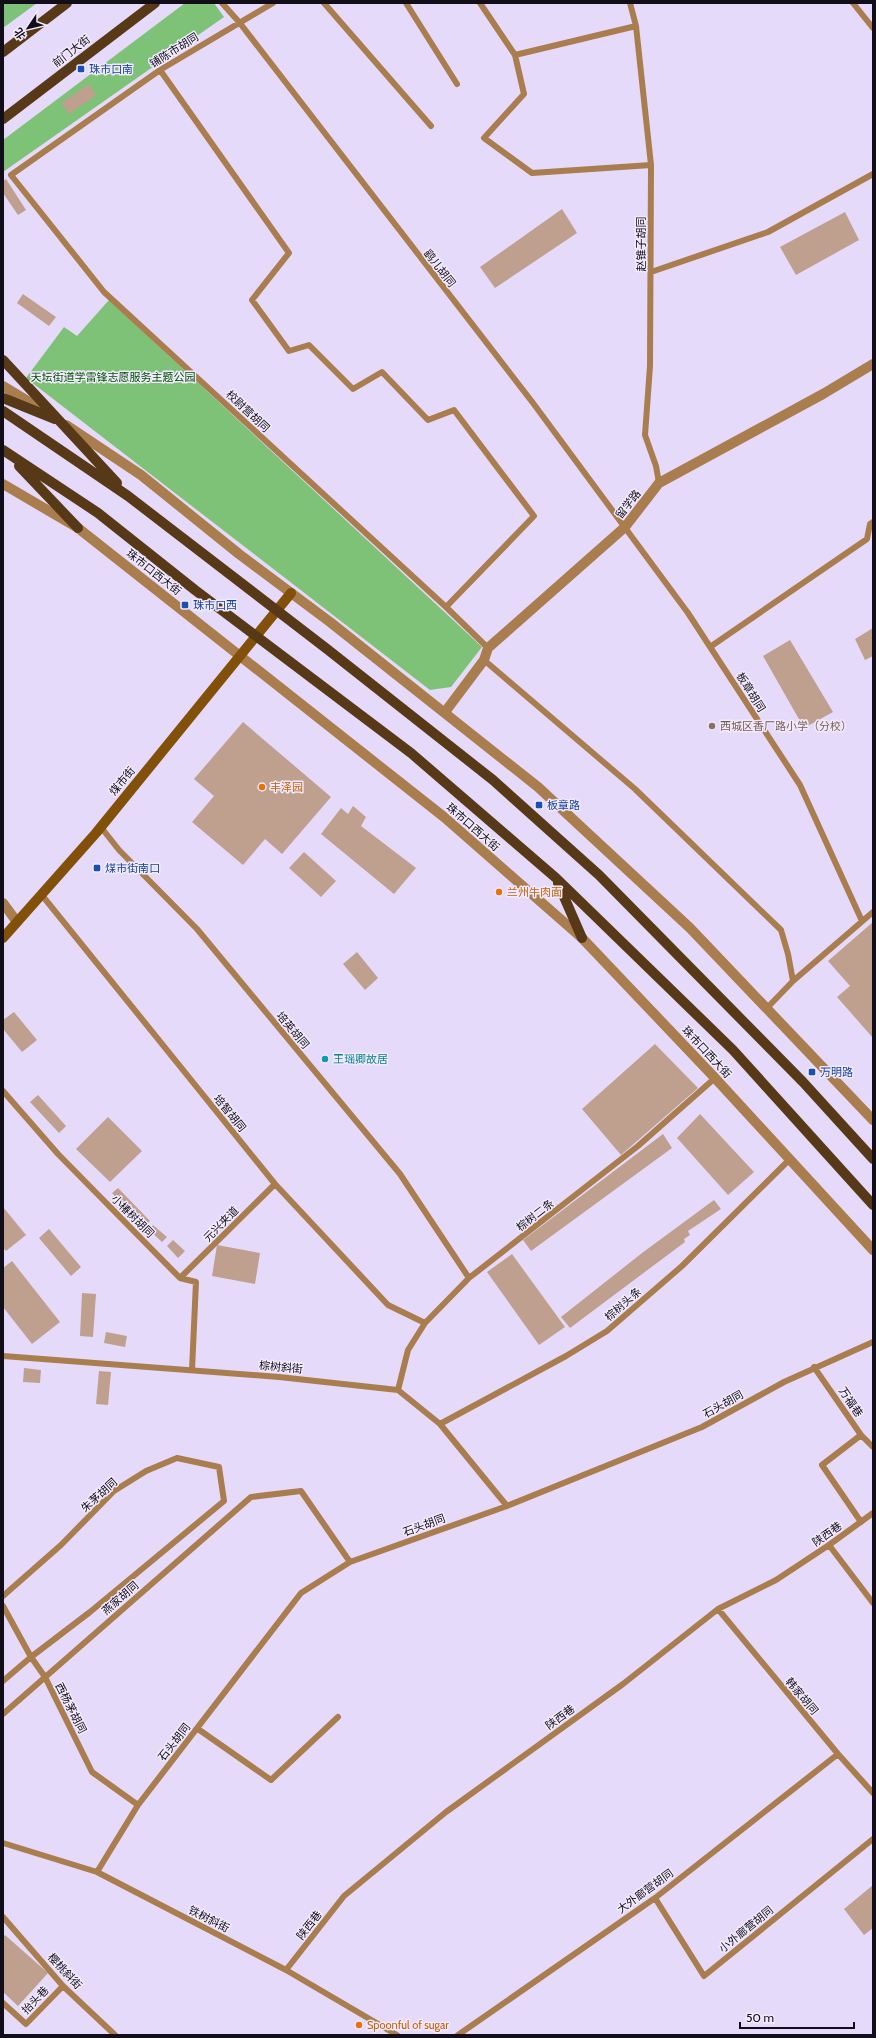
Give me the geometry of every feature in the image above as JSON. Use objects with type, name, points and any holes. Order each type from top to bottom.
[{"type":"main road","points":[[3,52],[67,3]]},
{"type":"main road","name":"前门大街","points":[[3,119],[155,3]]},
{"type":"main road","points":[[3,360],[128,496]]},
{"type":"main road","points":[[3,398],[59,420]]},
{"type":"main road","points":[[3,411],[128,496],[493,780],[600,875],[803,1082],[873,1160]]},
{"type":"main road","points":[[5,451],[78,528]]},
{"type":"main road","name":"珠市口西大街","points":[[5,451],[98,513],[195,590],[411,753],[556,878],[733,1050],[873,1205]]},
{"type":"main road","name":"煤市街","points":[[3,938],[100,826],[291,593]]},
{"type":"main road","points":[[556,878],[582,938]]},
{"type":"street","name":"留学路","points":[[488,648],[625,527],[659,484],[810,401],[873,364]]},
{"type":"street","points":[[3,386],[59,420],[141,475],[445,712],[538,787],[690,928],[873,1120]]},
{"type":"street","name":"珠市口西大街","points":[[3,484],[78,528],[444,817],[582,938],[715,1078],[873,1250]]},
{"type":"street","points":[[445,712],[484,660],[488,648]]},
{"type":"street","points":[[3,903],[17,922]]},
{"type":"lane","name":"鹞儿胡同","points":[[222,3],[239,22],[533,403],[625,527]]},
{"type":"lane","name":"铺陈市胡同","points":[[11,175],[160,70],[273,3]]},
{"type":"lane","points":[[324,3],[431,126]]},
{"type":"lane","points":[[406,3],[457,84]]},
{"type":"lane","points":[[480,3],[515,55],[524,94],[484,138],[532,173],[652,165]]},
{"type":"lane","name":"赵锥子胡同","points":[[630,3],[636,26],[652,165],[650,366],[645,435],[656,466],[659,484]]},
{"type":"lane","points":[[854,3],[873,28]]},
{"type":"lane","points":[[515,55],[636,26]]},
{"type":"lane","points":[[160,70],[289,253],[252,300],[290,351],[309,345],[353,389],[382,372],[428,420],[454,410],[534,516],[446,607]]},
{"type":"lane","points":[[651,272],[768,232],[873,174]]},
{"type":"lane","name":"校尉营胡同","points":[[11,175],[104,292],[446,607],[488,648]]},
{"type":"lane","points":[[710,647],[867,539],[870,524],[873,522]]},
{"type":"lane","name":"板章胡同","points":[[625,527],[688,613],[800,785],[862,921]]},
{"type":"lane","points":[[484,660],[635,789],[781,930],[788,954],[793,982]]},
{"type":"lane","name":"培英胡同","points":[[100,826],[119,850],[197,929],[400,1174],[469,1278]]},
{"type":"lane","name":"培智胡同","points":[[41,894],[275,1184],[388,1305],[425,1323]]},
{"type":"lane","points":[[767,1008],[793,982],[873,912]]},
{"type":"lane","name":"棕树二条","points":[[398,1390],[408,1350],[425,1323],[469,1278],[638,1146],[715,1078]]},
{"type":"lane","name":"小椿树胡同","points":[[3,1091],[58,1154],[180,1278],[196,1282],[192,1370]]},
{"type":"lane","name":"棕树头条","points":[[440,1424],[566,1356],[607,1331],[682,1266],[790,1159]]},
{"type":"lane","name":"元兴夹道","points":[[180,1278],[275,1184]]},
{"type":"lane","name":"石头胡同","points":[[97,1872],[138,1805],[198,1729],[300,1593],[350,1562],[506,1506],[702,1427],[814,1367],[873,1342]]},
{"type":"lane","name":"棕树斜街","points":[[3,1356],[279,1377],[398,1390]]},
{"type":"lane","name":"万福巷","points":[[814,1367],[861,1435],[873,1447]]},
{"type":"lane","points":[[398,1390],[440,1424],[506,1506]]},
{"type":"lane","points":[[861,1435],[822,1465],[861,1522]]},
{"type":"lane","name":"朱茅胡同","points":[[3,1596],[61,1545],[114,1491],[146,1471],[177,1458],[219,1467],[224,1502],[90,1612],[31,1656]]},
{"type":"lane","name":"燕家胡同","points":[[3,1714],[251,1498],[301,1491],[350,1562]]},
{"type":"lane","name":"陕西巷","points":[[286,1970],[344,1896],[446,1812],[623,1684],[718,1610],[776,1580],[829,1545],[873,1513]]},
{"type":"lane","points":[[829,1545],[873,1603]]},
{"type":"lane","name":"西杨茅胡同","points":[[3,1606],[44,1677],[92,1772],[138,1805]]},
{"type":"lane","name":"韩家胡同","points":[[718,1610],[838,1754],[873,1793]]},
{"type":"lane","points":[[3,1681],[31,1656]]},
{"type":"lane","points":[[198,1729],[271,1780],[338,1717]]},
{"type":"lane","name":"大外廊营胡同","points":[[458,2035],[655,1898],[838,1754]]},
{"type":"lane","name":"小外廊营胡同","points":[[655,1898],[704,1976],[873,1839]]},
{"type":"lane","name":"铁树斜街","points":[[3,1843],[97,1872],[286,1970],[397,2035]]},
{"type":"lane","name":"樱桃斜街","points":[[3,1917],[63,1986],[115,2035]]},
{"type":"lane","name":"抬头巷","points":[[3,2003],[26,2024],[63,1986]]},
{"type":"green space","points":[[3,3],[37,3],[3,28]]},
{"type":"green space","points":[[185,3],[214,3],[224,17],[3,172],[3,140]]},
{"type":"green space","name":"天坛街道学雷锋志愿服务主题公园","points":[[109,300],[482,647],[451,687],[430,690],[26,378],[64,327],[77,336]]},
{"type":"building","points":[[89,84],[96,95],[69,114],[61,103]]},
{"type":"building","points":[[6,179],[26,210],[18,215],[3,193],[3,181]]},
{"type":"building","points":[[562,209],[577,233],[495,288],[480,267]]},
{"type":"building","points":[[845,212],[859,240],[796,275],[780,247]]},
{"type":"building","points":[[23,294],[56,317],[49,326],[17,303]]},
{"type":"building","points":[[873,628],[873,656],[865,660],[855,639]]},
{"type":"building","points":[[790,640],[833,712],[804,728],[763,656]]},
{"type":"building","name":"丰泽园","points":[[243,722],[331,797],[282,854],[265,839],[243,865],[192,822],[214,796],[194,779]]},
{"type":"building","points":[[353,806],[366,817],[361,826],[416,868],[394,894],[321,834],[341,808],[348,814]]},
{"type":"building","points":[[304,852],[336,881],[321,897],[289,868]]},
{"type":"building","points":[[873,922],[873,1038],[837,997],[850,986],[828,961]]},
{"type":"building","points":[[357,952],[378,978],[365,990],[343,964]]},
{"type":"building","points":[[14,1012],[37,1040],[22,1052],[3,1029],[3,1020]]},
{"type":"building","points":[[655,1044],[698,1088],[621,1155],[582,1109]]},
{"type":"building","points":[[38,1095],[66,1126],[59,1133],[30,1102]]},
{"type":"building","points":[[700,1114],[754,1172],[728,1195],[677,1138]]},
{"type":"building","points":[[108,1117],[142,1151],[110,1182],[76,1149]]},
{"type":"building","points":[[663,1134],[672,1148],[531,1251],[523,1240]]},
{"type":"building","points":[[118,1188],[150,1221],[144,1227],[112,1193]]},
{"type":"building","points":[[714,1200],[721,1209],[688,1231],[690,1235],[684,1239],[685,1242],[570,1328],[561,1317],[642,1253]]},
{"type":"building","points":[[3,1207],[26,1235],[6,1251],[3,1248]]},
{"type":"building","points":[[153,1225],[167,1237],[162,1242],[149,1230]]},
{"type":"building","points":[[49,1229],[81,1267],[71,1276],[39,1238]]},
{"type":"building","points":[[173,1240],[185,1251],[178,1258],[167,1246]]},
{"type":"building","points":[[217,1245],[260,1253],[255,1284],[212,1276]]},
{"type":"building","points":[[512,1254],[565,1327],[539,1345],[487,1272]]},
{"type":"building","points":[[12,1261],[60,1322],[32,1344],[3,1307],[3,1268]]},
{"type":"building","points":[[82,1293],[96,1294],[93,1337],[80,1336]]},
{"type":"building","points":[[106,1332],[127,1336],[125,1347],[104,1343]]},
{"type":"building","points":[[24,1368],[41,1370],[40,1383],[23,1382]]},
{"type":"building","points":[[99,1371],[111,1372],[108,1405],[96,1404]]},
{"type":"building","points":[[873,1885],[873,1928],[864,1935],[844,1909]]},
{"type":"building","points":[[5,1935],[48,1973],[18,2006],[3,1992],[3,1937]]},
{"type":"place","name":"珠市口南","points":[[81,69]]},
{"type":"place","name":"珠市口西","points":[[185,605]]},
{"type":"place","name":"西城区香厂路小学（分校）","points":[[712,726]]},
{"type":"place","name":"丰泽园","points":[[262,787]]},
{"type":"place","name":"板章路","points":[[539,805]]},
{"type":"place","name":"煤市街南口","points":[[97,868]]},
{"type":"place","name":"兰州牛肉面","points":[[499,892]]},
{"type":"place","name":"王瑶卿故居","points":[[325,1059]]},
{"type":"place","name":"万明路","points":[[812,1072]]},
{"type":"place","name":"Spoonful of sugar","points":[[359,2025]]}]
